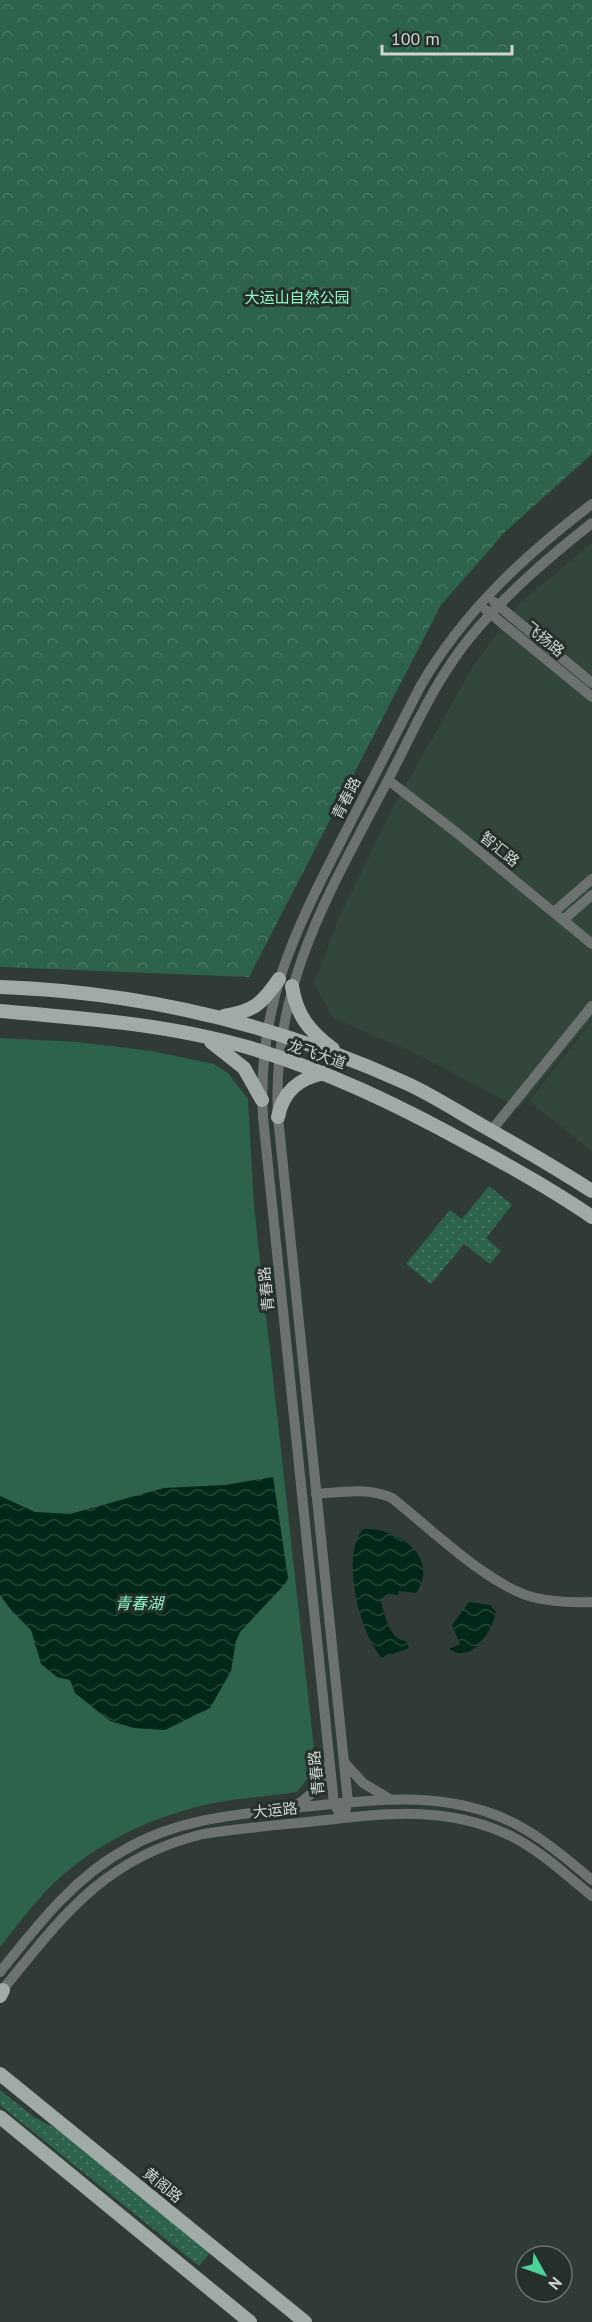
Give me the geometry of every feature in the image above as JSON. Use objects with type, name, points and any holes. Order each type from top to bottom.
[{"type":"main road","points":[[219,1017],[255,1008],[279,979]]},
{"type":"main road","points":[[292,986],[294,1001],[306,1024],[344,1058]]},
{"type":"main road","name":"龙飞大道","points":[[0,987],[96,995],[177,1007],[281,1035],[409,1085],[592,1191]]},
{"type":"main road","name":"龙飞大道","points":[[0,1011],[124,1023],[205,1037],[325,1073],[390,1102],[442,1129],[525,1174],[592,1217]]},
{"type":"main road","points":[[205,1037],[244,1068],[262,1100]]},
{"type":"main road","points":[[278,1117],[284,1098],[295,1085],[310,1076],[325,1073]]},
{"type":"main road","name":"黄阁路","points":[[1,2074],[305,2322]]},
{"type":"main road","points":[[0,2117],[250,2322]]},
{"type":"street","name":"青春路","points":[[343,1818],[334,1804],[262,1100],[266,1030],[279,979],[303,916],[440,652],[483,601],[525,557],[592,504]]},
{"type":"street","name":"青春路","points":[[343,1818],[348,1802],[278,1117],[277,1083],[281,1035],[292,986],[310,934],[446,672],[473,634],[530,574],[592,523]]},
{"type":"street","name":"飞扬路","points":[[483,601],[592,683]]},
{"type":"street","name":"飞扬路","points":[[495,610],[592,697]]},
{"type":"street","name":"智汇路","points":[[388,780],[592,944]]},
{"type":"street","points":[[554,912],[592,879]]},
{"type":"street","points":[[563,920],[592,895]]},
{"type":"street","points":[[491,1131],[592,1006]]},
{"type":"street","points":[[316,1494],[379,1492],[392,1498],[481,1570],[501,1582],[530,1596],[554,1602],[592,1602]]},
{"type":"street","points":[[343,1758],[351,1772],[363,1783],[391,1799]]},
{"type":"street","points":[[286,1809],[310,1794],[322,1778],[330,1760]]},
{"type":"street","name":"大运路","points":[[0,1972],[85,1876],[124,1849],[167,1829],[187,1823],[348,1802],[391,1799],[440,1801],[492,1813],[539,1838],[592,1880]]},
{"type":"street","name":"大运路","points":[[1,1993],[75,1903],[116,1870],[138,1857],[181,1839],[203,1834],[343,1818],[422,1813],[469,1821],[512,1837],[531,1848],[592,1896]]},
{"type":"shaded area","points":[[592,543],[592,1018],[519,1108],[421,1056],[333,1018],[314,984],[339,917],[395,804],[473,666],[520,603]]},
{"type":"shaded area","points":[[592,1021],[592,1151],[529,1101]]},
{"type":"green space","name":"大运山自然公园","points":[[0,0],[592,0],[592,454],[505,532],[441,605],[249,977],[0,967]]},
{"type":"green space","points":[[0,1038],[78,1042],[151,1051],[214,1064],[228,1073],[248,1099],[254,1206],[316,1767],[297,1792],[231,1800],[193,1808],[153,1821],[114,1839],[79,1862],[47,1890],[0,1947]]},
{"type":"green space","points":[[489,1186],[512,1205],[486,1238],[501,1251],[490,1264],[464,1244],[431,1284],[406,1264],[450,1210],[462,1219]]},
{"type":"green space","points":[[0,2090],[34,2117],[60,2131],[210,2253],[199,2266],[0,2105]]},
{"type":"water","name":"青春湖","points":[[273,1477],[288,1578],[240,1632],[236,1641],[231,1671],[210,1708],[165,1730],[134,1728],[110,1721],[75,1693],[70,1680],[57,1677],[41,1664],[31,1630],[0,1595],[0,1496],[35,1512],[70,1514],[164,1488],[225,1485]]},
{"type":"water","points":[[363,1529],[389,1533],[401,1539],[419,1556],[423,1568],[422,1580],[416,1593],[399,1591],[398,1595],[392,1594],[380,1599],[391,1631],[395,1636],[406,1641],[409,1648],[382,1658],[374,1647],[360,1614],[353,1576],[356,1541]]},
{"type":"water","points":[[469,1602],[490,1605],[496,1612],[480,1644],[465,1653],[457,1653],[449,1649],[460,1644],[452,1625]]}]
